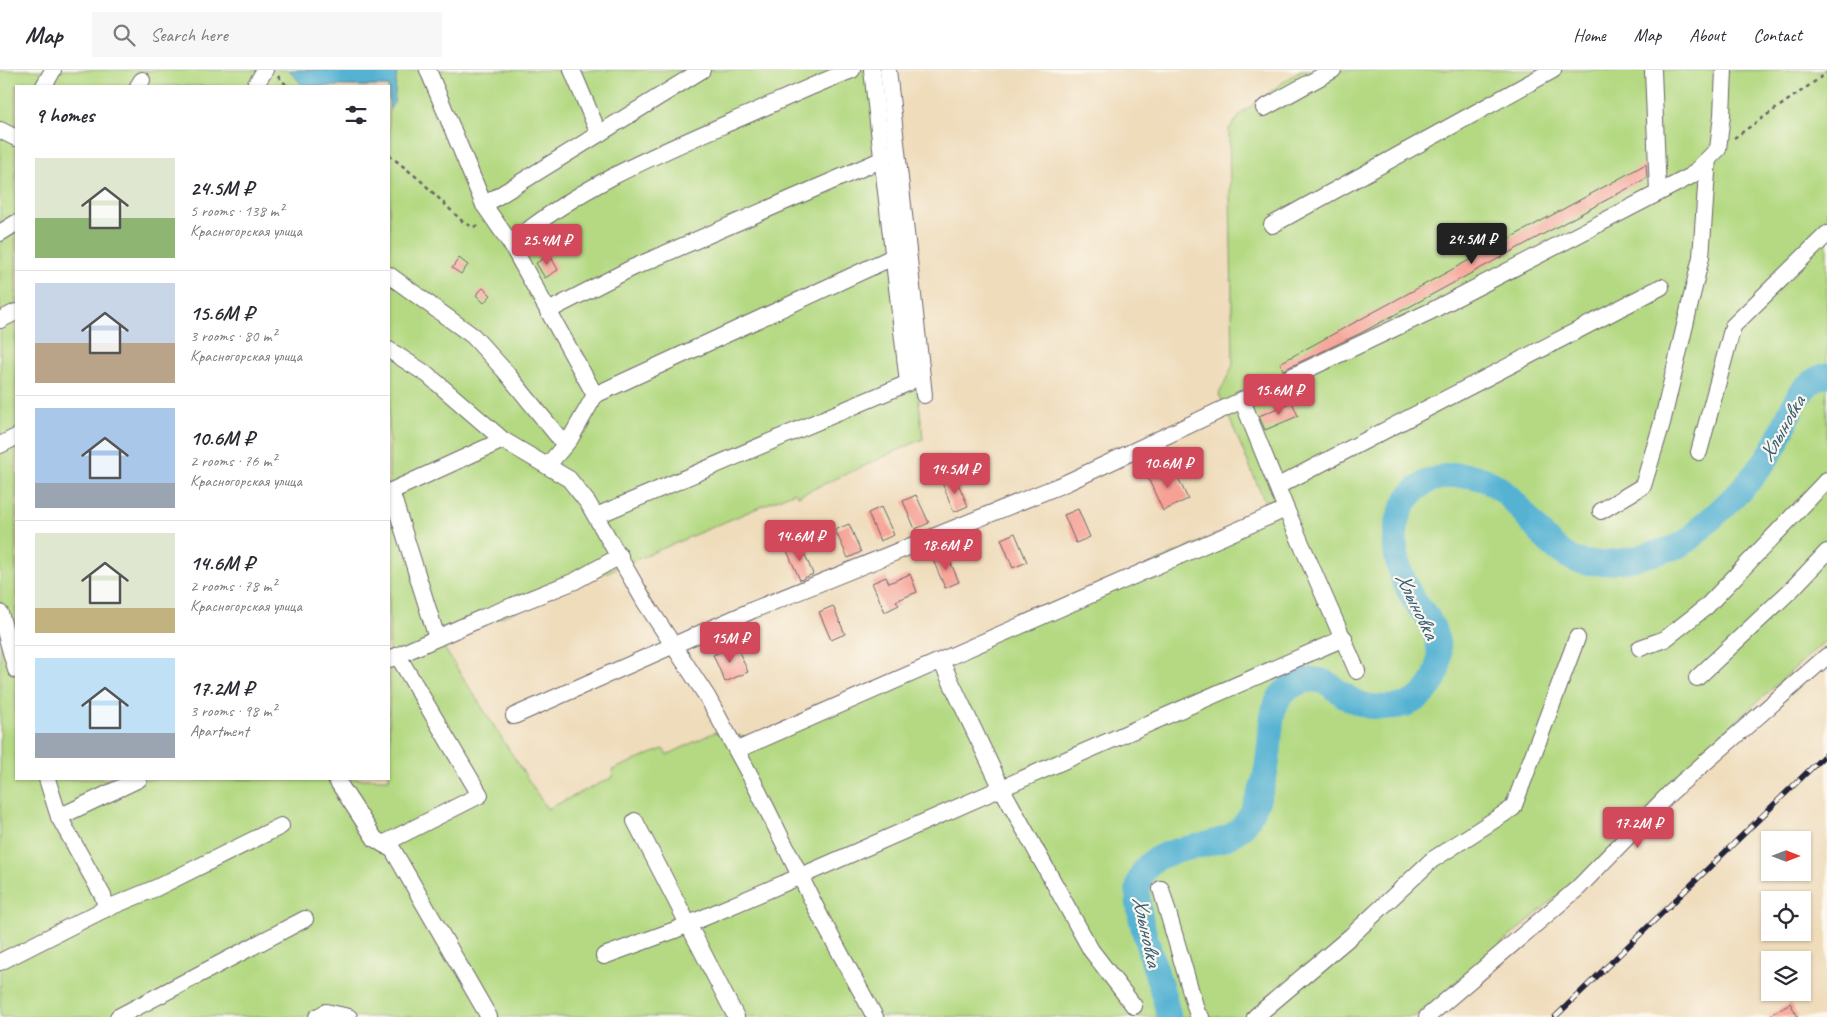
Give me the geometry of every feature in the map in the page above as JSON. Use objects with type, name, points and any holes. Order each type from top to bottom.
[{"type":"street","points":[[45,85],[53,70]]},
{"type":"street","points":[[256,85],[265,70]]},
{"type":"street","points":[[428,70],[484,205],[511,244],[595,395]]},
{"type":"street","points":[[572,70],[599,134]]},
{"type":"street","points":[[484,205],[702,70]]},
{"type":"street","points":[[511,244],[541,218],[605,180],[698,136],[852,70]]},
{"type":"street","points":[[596,516],[908,383],[872,70]]},
{"type":"street","points":[[888,70],[924,395]]},
{"type":"street","points":[[1264,108],[1333,70]]},
{"type":"street","points":[[1272,225],[1553,70]]},
{"type":"street","points":[[1653,70],[1658,193]]},
{"type":"street","points":[[1601,511],[1643,486],[1662,423],[1701,257],[1713,154],[1722,115],[1724,70]]},
{"type":"street","points":[[514,716],[753,610],[1066,483],[1431,311],[1690,176],[1713,154]]},
{"type":"street","points":[[548,311],[632,268],[883,159]]},
{"type":"street","points":[[0,233],[15,224]]},
{"type":"street","points":[[1699,452],[1733,326],[1827,234]]},
{"type":"street","points":[[548,465],[564,445],[595,395],[893,256]]},
{"type":"street","points":[[390,276],[473,336],[504,370],[564,445]]},
{"type":"street","points":[[1278,486],[1661,287]]},
{"type":"street","points":[[0,320],[15,312]]},
{"type":"street","points":[[393,358],[428,376],[502,440],[548,465],[569,479],[596,516],[645,602],[708,698],[737,750],[875,1017]]},
{"type":"street","points":[[1242,400],[1286,509],[1344,638],[1356,671]]},
{"type":"street","points":[[0,445],[15,437]]},
{"type":"street","points":[[437,638],[390,491],[502,440]]},
{"type":"street","points":[[1640,648],[1666,639],[1706,606],[1827,480]]},
{"type":"street","points":[[737,750],[1286,509]]},
{"type":"street","points":[[1697,678],[1792,589],[1827,552]]},
{"type":"street","points":[[383,844],[480,795],[393,658],[575,581],[620,556]]},
{"type":"street","points":[[0,613],[15,666]]},
{"type":"street","points":[[604,956],[675,930],[801,876],[1344,638]]},
{"type":"street","points":[[1255,1017],[1351,936],[1432,860],[1513,808],[1577,638]]},
{"type":"street","points":[[1427,1017],[1578,888],[1670,793],[1827,656]]},
{"type":"street","points":[[941,661],[1002,788],[1091,950],[1134,1006]]},
{"type":"street","points":[[47,780],[59,817],[103,896],[105,904],[103,910]]},
{"type":"street","points":[[59,817],[137,780]]},
{"type":"street","points":[[337,780],[375,839],[393,850],[489,1017]]},
{"type":"street","points":[[635,821],[736,1017]]},
{"type":"street","points":[[0,962],[103,910],[156,888],[281,826]]},
{"type":"street","points":[[1161,890],[1198,1016],[1201,1017]]},
{"type":"street","points":[[118,1017],[305,919]]},
{"type":"street","points":[[317,1017],[326,1012],[350,1017]]},
{"type":"path","points":[[272,70],[286,85]]},
{"type":"path","points":[[1713,154],[1827,73]]},
{"type":"path","points":[[390,156],[420,180],[464,222],[473,227],[495,221]]},
{"type":"green space","points":[[0,70],[884,70],[923,439],[798,496],[795,492],[441,643],[547,809],[613,777],[612,770],[663,749],[667,755],[715,732],[756,738],[1269,512],[1219,394],[1233,365],[1229,129],[1243,112],[1300,70],[1827,70],[1827,639],[1726,730],[1588,870],[1415,1017],[0,1017]]},
{"type":"water","points":[[289,70],[397,70],[394,103],[390,109],[390,85],[302,85]]},
{"type":"building","points":[[1646,164],[1647,178],[1361,333],[1283,370],[1280,363]]},
{"type":"building","points":[[550,255],[558,270],[545,278],[536,263]]},
{"type":"building","points":[[459,258],[468,265],[461,274],[452,268]]},
{"type":"building","points":[[483,288],[491,295],[484,303],[476,295]]},
{"type":"building","points":[[1292,402],[1298,416],[1265,430],[1259,416]]},
{"type":"building","points":[[1173,467],[1188,499],[1163,511],[1148,478]]},
{"type":"building","points":[[955,477],[968,506],[954,512],[942,483]]},
{"type":"building","points":[[916,495],[929,523],[915,529],[903,501]]},
{"type":"building","points":[[881,507],[894,535],[880,541],[868,513]]},
{"type":"building","points":[[1078,509],[1090,537],[1076,543],[1064,515]]},
{"type":"building","points":[[849,524],[861,552],[848,558],[835,530]]},
{"type":"building","points":[[1015,533],[1027,562],[1013,568],[1001,539]]},
{"type":"building","points":[[801,545],[813,574],[800,580],[787,551]]},
{"type":"building","points":[[947,554],[959,582],[945,588],[933,560]]},
{"type":"building","points":[[910,574],[917,592],[896,601],[899,605],[885,612],[872,583],[886,577],[889,583]]},
{"type":"building","points":[[833,606],[845,634],[831,640],[819,612]]},
{"type":"building","points":[[736,645],[748,672],[725,682],[713,655]]},
{"type":"building","points":[[1790,1003],[1798,1017],[1767,1017]]},
{"type":"waterway","name":"Хлыновка","points":[[1169,1017],[1145,934],[1138,902],[1138,888],[1143,872],[1153,861],[1167,854],[1232,835],[1244,825],[1254,808],[1264,779],[1272,720],[1277,702],[1282,694],[1299,683],[1316,680],[1323,681],[1352,700],[1368,706],[1387,707],[1414,701],[1429,688],[1434,679],[1439,659],[1437,638],[1428,618],[1415,603],[1406,586],[1396,553],[1395,542],[1398,520],[1402,509],[1415,490],[1424,483],[1435,479],[1461,475],[1482,479],[1500,489],[1557,549],[1581,562],[1598,563],[1634,559],[1663,551],[1684,543],[1740,491],[1771,452],[1798,396],[1815,380],[1827,375]]},
{"type":"railway","points":[[1555,1017],[1827,753]]}]
